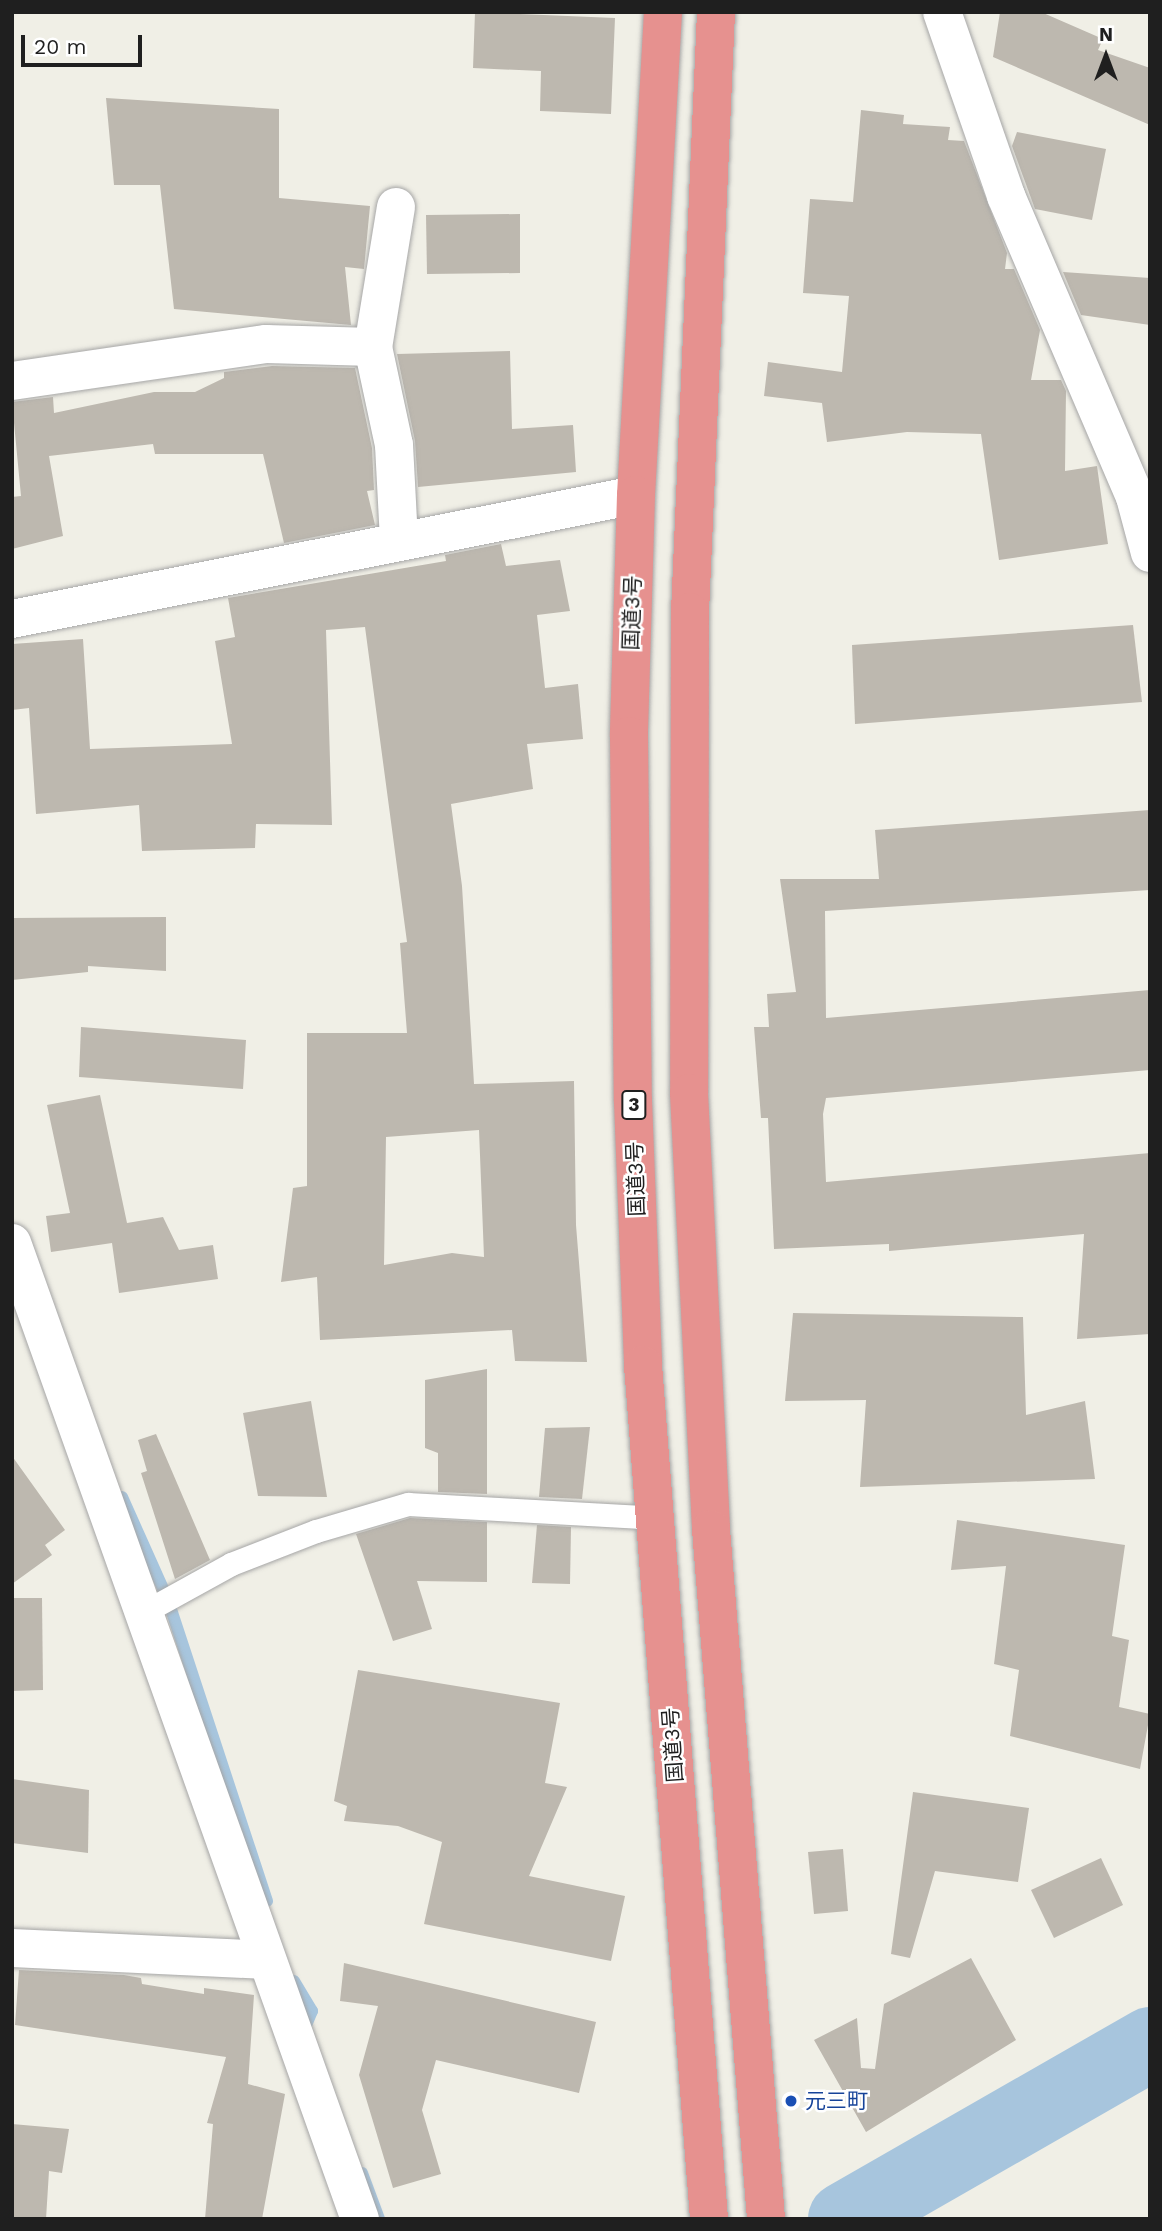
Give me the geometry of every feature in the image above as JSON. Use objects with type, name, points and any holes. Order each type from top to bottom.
[{"type":"highway","name":"国道3号","points":[[663,12],[636,495],[629,736],[633,1101],[643,1365],[708,2208]]},
{"type":"highway","points":[[716,12],[690,612],[689,1093],[711,1529],[766,2219]]},
{"type":"street","points":[[942,12],[1006,196],[1135,497],[1150,553]]},
{"type":"street","points":[[396,207],[373,347],[394,445],[399,540]]},
{"type":"street","points":[[12,381],[266,344],[373,347]]},
{"type":"street","points":[[12,619],[636,495]]},
{"type":"street","points":[[12,1243],[146,1611],[266,1960],[360,2219]]},
{"type":"street","points":[[12,1948],[266,1960]]},
{"type":"lane","points":[[146,1611],[232,1564],[316,1531],[408,1504],[656,1518]]},
{"type":"building","points":[[475,12],[615,18],[611,114],[540,111],[541,71],[473,68]]},
{"type":"building","points":[[1000,12],[1041,12],[1103,39],[1098,50],[1150,68],[1150,125],[993,57]]},
{"type":"building","points":[[106,98],[279,109],[279,198],[370,206],[364,269],[345,267],[351,325],[174,309],[160,185],[114,185]]},
{"type":"building","points":[[861,110],[904,115],[903,124],[950,127],[948,140],[964,141],[1007,253],[1005,269],[1014,269],[1040,330],[1031,380],[1061,380],[1066,391],[1065,471],[1097,466],[1108,544],[999,560],[981,434],[907,432],[827,442],[822,403],[764,396],[768,362],[842,372],[849,296],[803,293],[810,199],[853,202]]},
{"type":"building","points":[[1017,132],[1106,149],[1092,220],[1035,209],[1012,146]]},
{"type":"building","points":[[520,214],[520,273],[427,274],[426,215]]},
{"type":"building","points":[[1063,272],[1150,278],[1150,325],[1081,315]]},
{"type":"building","points":[[510,351],[512,429],[573,425],[576,472],[418,487],[415,441],[397,354]]},
{"type":"building","points":[[272,366],[355,368],[372,448],[374,490],[367,491],[375,525],[284,543],[263,454],[155,454],[153,444],[49,456],[63,536],[12,549],[12,497],[21,496],[12,402],[53,397],[54,413],[154,392],[195,392],[224,378],[224,372]]},
{"type":"building","points":[[501,544],[506,566],[560,560],[570,611],[537,615],[545,688],[578,684],[583,739],[527,744],[533,789],[451,804],[462,886],[474,1084],[574,1081],[576,1225],[587,1362],[515,1361],[512,1330],[320,1340],[317,1277],[281,1282],[293,1188],[307,1186],[307,1033],[407,1033],[400,943],[407,942],[365,627],[326,630],[332,825],[256,824],[255,848],[142,851],[139,805],[36,814],[29,708],[12,710],[12,644],[83,639],[90,749],[232,744],[215,641],[235,637],[228,598],[446,561],[445,555]],"holes":[[[479,1130],[484,1257],[452,1253],[384,1265],[386,1137]]]},
{"type":"building","points":[[1133,625],[1142,702],[855,724],[852,645]]},
{"type":"building","points":[[1150,810],[1150,890],[825,911],[826,1018],[1150,990],[1150,1070],[826,1098],[823,1114],[826,1182],[1150,1153],[1150,1334],[1077,1339],[1084,1234],[889,1251],[889,1244],[774,1249],[768,1118],[761,1118],[754,1027],[769,1027],[767,994],[796,992],[780,879],[879,879],[875,830]]},
{"type":"building","points":[[166,917],[166,971],[88,966],[88,972],[12,980],[12,918]]},
{"type":"building","points":[[81,1027],[246,1040],[243,1089],[79,1077]]},
{"type":"building","points":[[100,1095],[127,1223],[163,1217],[179,1250],[213,1245],[218,1279],[119,1293],[112,1243],[51,1252],[46,1216],[70,1213],[47,1105]]},
{"type":"building","points":[[793,1313],[1023,1317],[1026,1415],[1085,1401],[1095,1479],[860,1487],[866,1400],[785,1401]]},
{"type":"building","points":[[487,1369],[487,1494],[438,1492],[438,1453],[425,1448],[425,1380]]},
{"type":"building","points":[[311,1401],[327,1497],[258,1496],[243,1413]]},
{"type":"building","points":[[590,1427],[582,1499],[539,1497],[545,1428]]},
{"type":"building","points":[[156,1434],[210,1560],[175,1579],[141,1473],[147,1471],[138,1440]]},
{"type":"building","points":[[12,1456],[65,1530],[45,1545],[52,1555],[12,1584]]},
{"type":"building","points":[[410,1518],[487,1522],[487,1582],[417,1581],[432,1629],[393,1641],[356,1534]]},
{"type":"building","points":[[957,1520],[1125,1545],[1112,1636],[1129,1640],[1119,1707],[1150,1714],[1140,1769],[1010,1736],[1019,1670],[994,1664],[1006,1566],[951,1570]]},
{"type":"building","points":[[537,1525],[571,1527],[570,1584],[532,1583]]},
{"type":"building","points":[[12,1598],[42,1598],[43,1690],[12,1691]]},
{"type":"building","points":[[358,1670],[560,1703],[545,1783],[567,1787],[529,1876],[625,1896],[611,1961],[424,1924],[442,1842],[398,1826],[344,1821],[347,1806],[334,1801]]},
{"type":"building","points":[[12,1779],[89,1790],[88,1853],[12,1843]]},
{"type":"building","points":[[913,1792],[1029,1808],[1018,1882],[935,1871],[910,1958],[891,1954]]},
{"type":"building","points":[[843,1849],[848,1911],[814,1914],[808,1852]]},
{"type":"building","points":[[1101,1858],[1123,1905],[1054,1938],[1031,1890]]},
{"type":"building","points":[[971,1958],[1016,2040],[866,2132],[814,2040],[857,2018],[861,2068],[875,2069],[884,2004]]},
{"type":"building","points":[[344,1963],[596,2022],[579,2093],[436,2060],[422,2110],[441,2174],[393,2188],[359,2075],[378,2006],[340,2001]]},
{"type":"building","points":[[19,1970],[124,1975],[141,1978],[142,1984],[204,1994],[204,1988],[254,1995],[248,2084],[285,2094],[262,2219],[205,2219],[213,2124],[207,2123],[226,2057],[15,2025]]},
{"type":"building","points":[[12,2124],[69,2129],[62,2173],[49,2171],[46,2219],[12,2219]]},
{"type":"waterway","points":[[122,1497],[168,1600],[267,1901]]},
{"type":"waterway","points":[[294,1981],[312,2011],[303,2032]]},
{"type":"waterway","points":[[845,2219],[1150,2044]]},
{"type":"waterway","points":[[362,2173],[379,2219]]},
{"type":"place","name":"元三町","points":[[791,2101]]}]
